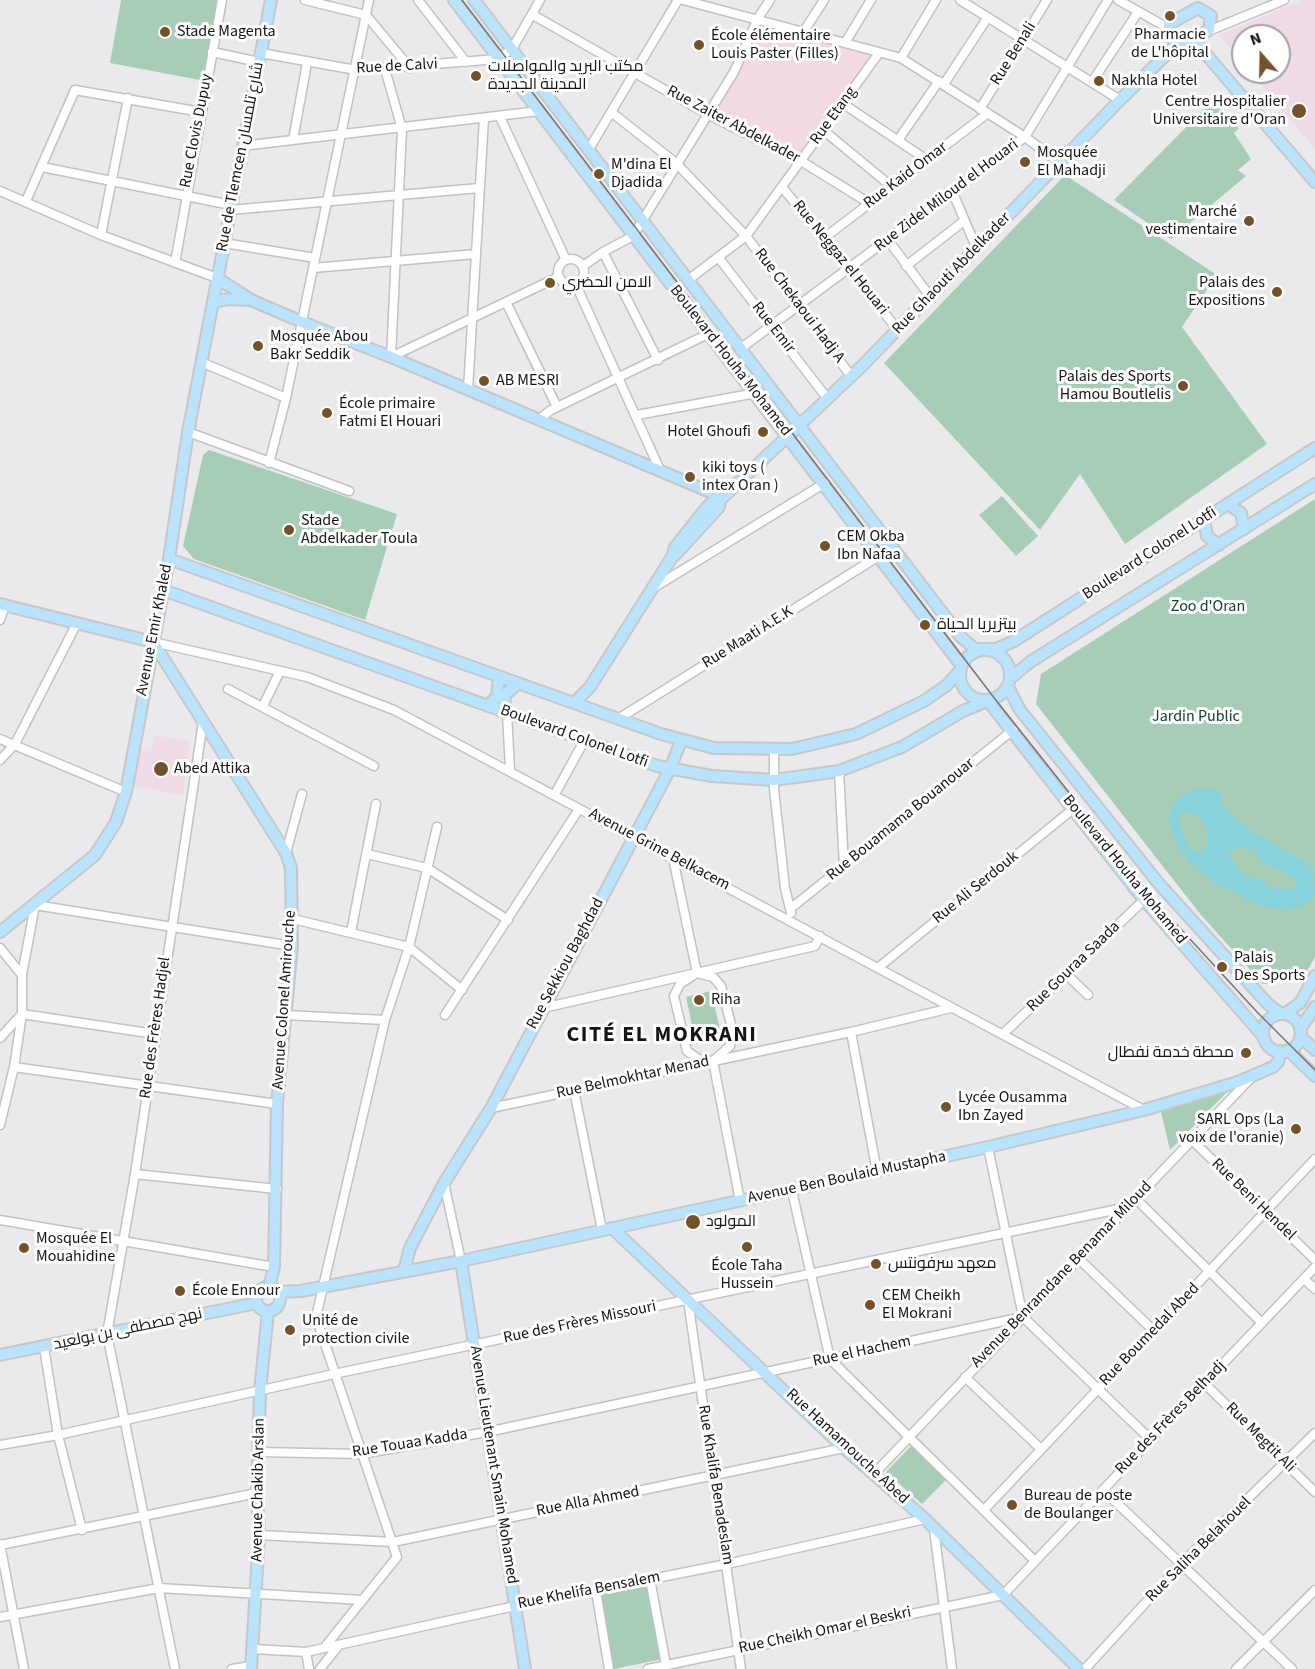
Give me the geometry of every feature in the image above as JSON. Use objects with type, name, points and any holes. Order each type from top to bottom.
[{"type":"main road","name":"Rue de Tlemcen شارع تلمسان","points":[[218,278],[271,0]]},
{"type":"main road","name":"Boulevard Houha Mohamed","points":[[454,0],[633,236],[825,483],[961,667]]},
{"type":"main road","name":"Boulevard Houha Mohamed","points":[[474,0],[740,349],[800,423],[961,637],[970,646],[981,650]]},
{"type":"main road","points":[[1198,4],[1212,21],[1206,32],[1178,43],[1171,38],[1168,28],[1173,20],[1198,4]]},
{"type":"main road","points":[[1193,39],[1315,182]]},
{"type":"main road","name":"Rue Ghaouti Abdelkader","points":[[574,703],[590,687],[672,557],[675,547],[707,507],[716,499],[721,498],[898,330],[928,296],[977,249],[1178,43]]},
{"type":"main road","points":[[218,278],[251,300],[660,470],[721,498]]},
{"type":"main road","name":"Avenue Emir Khaled","points":[[0,932],[94,855],[116,822],[126,792],[169,559],[188,432],[218,278]]},
{"type":"main road","points":[[213,302],[228,299],[251,300]]},
{"type":"main road","name":"Boulevard Colonel Lotfi","points":[[981,650],[996,649],[1014,641],[1315,448]]},
{"type":"main road","name":"Boulevard Colonel Lotfi","points":[[1010,683],[1030,662],[1315,484]]},
{"type":"main road","points":[[1228,504],[1241,513],[1244,530]]},
{"type":"main road","points":[[1204,519],[1207,536],[1219,544]]},
{"type":"main road","name":"Boulevard Colonel Lotfi","points":[[169,559],[681,741],[714,747],[774,750],[828,742],[874,727],[937,693],[954,679],[961,667]]},
{"type":"main road","name":"Boulevard Colonel Lotfi","points":[[163,590],[670,770],[731,778],[774,780],[839,771],[902,747],[963,711],[987,701]]},
{"type":"main road","points":[[2,604],[153,642]]},
{"type":"main road","name":"Avenue Colonel Amirouche","points":[[153,642],[286,853],[291,868],[292,946],[277,1104],[275,1294]]},
{"type":"main road","points":[[981,650],[1001,655],[1010,667],[1010,683],[1000,697],[987,701],[968,694],[961,682],[961,667],[969,656],[981,650]]},
{"type":"main road","points":[[488,706],[497,696],[499,677]]},
{"type":"main road","name":"Boulevard Houha Mohamed","points":[[1010,683],[1020,710],[1160,885],[1268,1004],[1282,1014]]},
{"type":"main road","points":[[505,712],[505,695],[517,684]]},
{"type":"main road","name":"Rue Ghaouti Abdelkader","points":[[587,708],[590,687]]},
{"type":"main road","name":"Boulevard Houha Mohamed","points":[[987,701],[1144,900],[1263,1036]]},
{"type":"main road","name":"Rue Sekkiou Baghdad","points":[[404,1270],[410,1248],[444,1183],[491,1108],[633,836],[670,770],[681,741]]},
{"type":"main road","points":[[657,766],[662,785]]},
{"type":"main road","points":[[1315,976],[1300,1003],[1266,1022],[1263,1036],[1268,1046],[1284,1051],[1315,1076]]},
{"type":"main road","points":[[1284,1051],[1297,1044],[1300,1033],[1315,1007]]},
{"type":"main road","points":[[1282,1014],[1295,1019],[1300,1033],[1315,1050]]},
{"type":"main road","name":"Avenue Ben Boulaid Mustapha","points":[[275,1294],[461,1261],[988,1148],[1144,1110],[1252,1077],[1275,1065],[1284,1051]]},
{"type":"main road","name":"Rue Hamamouche Abed","points":[[607,1229],[767,1372],[873,1475],[925,1519],[1079,1669]]},
{"type":"main road","name":"Avenue Lieutenant Smain Mohamed","points":[[461,1261],[525,1669]]},
{"type":"main road","points":[[259,1292],[275,1294],[268,1311],[260,1308],[257,1303],[259,1292]]},
{"type":"main road","name":"نهج مصطفى بن بولعيد","points":[[0,1355],[257,1303]]},
{"type":"main road","name":"Avenue Chakib Arslan","points":[[251,1667],[259,1535],[257,1493],[260,1391],[268,1311]]},
{"type":"street","name":"Rue Clovis Dupuy","points":[[175,263],[185,195],[222,0]]},
{"type":"street","points":[[305,0],[366,15],[410,68]]},
{"type":"street","points":[[269,463],[286,398],[369,0]]},
{"type":"street","points":[[418,0],[466,62]]},
{"type":"street","points":[[498,59],[512,50],[540,0]]},
{"type":"street","points":[[589,149],[678,0]]},
{"type":"street","points":[[683,0],[758,18],[901,58],[1025,137],[1060,163]]},
{"type":"street","points":[[720,10],[726,0]]},
{"type":"street","points":[[583,266],[633,236],[734,72],[758,18],[770,0]]},
{"type":"street","points":[[804,31],[824,0]]},
{"type":"street","points":[[845,43],[872,0]]},
{"type":"street","points":[[901,58],[936,0]]},
{"type":"street","points":[[960,0],[1120,100]]},
{"type":"street","name":"Rue Benali","points":[[984,111],[1047,0]]},
{"type":"street","name":"Rue Zidel Miloud el Houari","points":[[740,349],[1025,137],[1108,0]]},
{"type":"street","points":[[1119,0],[1168,28]]},
{"type":"street","points":[[1206,32],[1284,0]]},
{"type":"street","points":[[1092,82],[1137,12]]},
{"type":"street","name":"Rue Zaiter Abdelkader","points":[[533,15],[709,115],[801,161],[869,203]]},
{"type":"street","points":[[898,140],[942,83],[988,17]]},
{"type":"street","name":"Rue de Calvi","points":[[212,52],[356,70],[410,68],[498,59]]},
{"type":"street","name":"Rue Etang","points":[[688,280],[746,236],[879,53]]},
{"type":"street","points":[[293,140],[307,63]]},
{"type":"street","points":[[385,69],[402,129],[401,195],[395,260],[391,357],[558,277]]},
{"type":"street","points":[[26,201],[75,90],[201,112]]},
{"type":"street","points":[[101,235],[128,98]]},
{"type":"street","points":[[842,103],[927,160]]},
{"type":"street","points":[[242,146],[402,129],[539,111]]},
{"type":"street","name":"Rue Kaid Omar","points":[[824,238],[927,160],[984,111]]},
{"type":"street","name":"Rue Chekaoui Hadj A","points":[[611,112],[676,164],[746,236],[851,376]]},
{"type":"street","points":[[500,117],[566,260]]},
{"type":"street","points":[[468,390],[483,118]]},
{"type":"street","points":[[823,130],[891,186]]},
{"type":"street","points":[[42,167],[185,195],[231,207],[327,203],[479,188]]},
{"type":"street","name":"Rue Neggaz el Houari","points":[[783,187],[898,330]]},
{"type":"street","points":[[0,191],[101,235],[218,278]]},
{"type":"street","points":[[952,191],[977,249]]},
{"type":"street","points":[[906,266],[964,221]]},
{"type":"street","points":[[888,240],[928,296]]},
{"type":"street","points":[[224,243],[315,258]]},
{"type":"street","points":[[603,252],[658,360]]},
{"type":"street","points":[[313,268],[476,254]]},
{"type":"street","name":"Rue Emir","points":[[718,257],[827,398]]},
{"type":"street","points":[[566,260],[574,260],[583,266],[582,279],[576,285],[567,285],[558,277],[558,269],[566,260]]},
{"type":"street","points":[[576,285],[660,470]]},
{"type":"street","points":[[506,302],[557,407]]},
{"type":"street","points":[[538,420],[557,407],[710,333]]},
{"type":"street","points":[[201,362],[286,398]]},
{"type":"street","points":[[637,415],[756,393]]},
{"type":"street","points":[[188,432],[349,491]]},
{"type":"street","points":[[651,589],[825,483]]},
{"type":"street","name":"Rue Maati A.E.K","points":[[618,719],[879,556]]},
{"type":"street","points":[[0,620],[2,604]]},
{"type":"street","points":[[0,760],[15,744],[77,623]]},
{"type":"street","name":"Avenue Grine Belkacem","points":[[153,642],[280,671],[358,694],[510,770],[1144,1110]]},
{"type":"street","points":[[263,706],[280,671]]},
{"type":"street","points":[[228,689],[374,766]]},
{"type":"street","points":[[505,712],[510,770]]},
{"type":"street","name":"Rue des Frères Hadjel","points":[[107,1334],[135,1174],[170,927],[203,722]]},
{"type":"street","name":"Rue Bouamama Bouanouar","points":[[789,909],[1012,730]]},
{"type":"street","points":[[0,739],[126,792]]},
{"type":"street","points":[[555,794],[584,741]]},
{"type":"street","points":[[774,750],[774,780],[786,896],[789,909],[800,924]]},
{"type":"street","points":[[839,771],[844,866]]},
{"type":"street","points":[[286,853],[302,794]]},
{"type":"street","points":[[351,933],[376,804]]},
{"type":"street","points":[[445,1014],[579,809]]},
{"type":"street","name":"Rue Ali Serdouk","points":[[879,967],[1073,809]]},
{"type":"street","points":[[324,1648],[395,1561],[393,1542],[316,1317],[386,1020],[409,947],[437,827]]},
{"type":"street","points":[[367,854],[427,868],[508,920]]},
{"type":"street","points":[[673,858],[697,973]]},
{"type":"street","points":[[768,908],[781,906],[786,896]]},
{"type":"street","name":"Rue Gouraa Saada","points":[[1003,1034],[1144,900]]},
{"type":"street","points":[[0,1125],[14,1067],[22,1014],[22,975],[35,905],[292,946]]},
{"type":"street","points":[[293,919],[409,947],[462,990]]},
{"type":"street","points":[[543,1008],[815,945],[820,936]]},
{"type":"street","points":[[0,948],[22,975]]},
{"type":"street","points":[[697,973],[713,976],[721,986],[733,1032],[730,1046],[712,1061],[698,1059],[687,1051],[674,996],[680,984],[697,973]]},
{"type":"street","points":[[1066,974],[1088,995]]},
{"type":"street","name":"Rue Belmokhtar Menad","points":[[491,1108],[851,1032],[951,1008]]},
{"type":"street","points":[[22,1014],[155,1034]]},
{"type":"street","points":[[0,1038],[22,1014]]},
{"type":"street","points":[[285,1015],[386,1020]]},
{"type":"street","points":[[851,1032],[877,1172]]},
{"type":"street","points":[[712,1061],[740,1202]]},
{"type":"street","points":[[14,1067],[277,1104]]},
{"type":"street","name":"Avenue Benramdane Benamar Miloud","points":[[873,1475],[1252,1077]]},
{"type":"street","points":[[574,1090],[607,1229]]},
{"type":"street","name":"Rue Beni Hendel","points":[[1192,1140],[1315,1260]]},
{"type":"street","points":[[988,1148],[1023,1317],[1150,1439]]},
{"type":"street","name":"Rue Boumedal Abed","points":[[984,1510],[1315,1159]]},
{"type":"street","points":[[135,1174],[277,1189]]},
{"type":"street","points":[[444,1183],[461,1261]]},
{"type":"street","points":[[792,1191],[830,1359],[1035,1561]]},
{"type":"street","points":[[1136,1199],[1262,1323]]},
{"type":"street","name":"Rue des Frères Missouri","points":[[0,1445],[58,1436],[125,1419],[334,1374],[1128,1207]]},
{"type":"street","points":[[0,1220],[274,1267]]},
{"type":"street","points":[[1080,1259],[1154,1331]]},
{"type":"street","name":"Rue des Frères Belhadj","points":[[1003,1595],[1315,1267]]},
{"type":"street","points":[[1304,1279],[1315,1289]]},
{"type":"street","name":"Rue Khalifa Benadeslam","points":[[688,1300],[741,1669]]},
{"type":"street","name":"Rue el Hachem","points":[[700,1387],[1023,1317]]},
{"type":"street","points":[[107,1334],[175,1669]]},
{"type":"street","points":[[44,1347],[58,1436],[82,1530]]},
{"type":"street","points":[[965,1377],[1041,1449]]},
{"type":"street","name":"Rue Megtit Ali","points":[[1205,1384],[1315,1492]]},
{"type":"street","name":"Rue Touaa Kadda","points":[[259,1452],[361,1454],[487,1432],[700,1387]]},
{"type":"street","name":"Rue Saliha Belahouel","points":[[1085,1669],[1180,1565],[1315,1433]]},
{"type":"street","name":"Rue Alla Ahmed","points":[[259,1535],[393,1542],[714,1477],[844,1448]]},
{"type":"street","points":[[1103,1490],[1292,1669]]},
{"type":"street","points":[[24,1669],[0,1544],[82,1530],[257,1493]]},
{"type":"street","name":"Rue Khelifa Bensalem","points":[[253,1648],[306,1652],[515,1606],[727,1564],[925,1519]]},
{"type":"street","points":[[934,1529],[946,1606],[952,1669]]},
{"type":"street","points":[[650,1579],[666,1665]]},
{"type":"street","points":[[0,1617],[159,1588],[362,1600]]},
{"type":"street","points":[[596,1590],[609,1669]]},
{"type":"street","points":[[1236,1669],[1315,1590]]},
{"type":"street","name":"Rue Cheikh Omar el Beskri","points":[[648,1669],[1003,1595]]},
{"type":"street","points":[[320,1669],[339,1645]]},
{"type":"street","points":[[306,1652],[308,1668]]},
{"type":"street","points":[[232,1669],[251,1667]]},
{"type":"shaded area","name":"Centre Hospitalier Universitaire d'Oran","points":[[1302,0],[1315,0],[1315,149],[1260,84],[1291,84],[1291,24],[1245,24]]},
{"type":"shaded area","points":[[758,18],[879,53],[801,161],[709,115]]},
{"type":"shaded area","name":"Centre Hospitalier Universitaire d'Oran","points":[[1231,30],[1231,50],[1219,35]]},
{"type":"shaded area","name":"Abed Attika","points":[[154,735],[190,741],[183,795],[133,786],[140,750],[151,752]]},
{"type":"green space","name":"Stade Magenta","points":[[121,0],[220,0],[205,81],[110,63]]},
{"type":"green space","points":[[1212,101],[1239,128],[1234,133],[1251,159],[1238,170],[1246,176],[1171,239],[1114,200]]},
{"type":"green space","points":[[1065,175],[1217,275],[1182,327],[1267,444],[1125,544],[1080,474],[1040,530],[884,363]]},
{"type":"green space","name":"Stade Abdelkader Toula","points":[[209,450],[397,514],[365,620],[194,559],[183,546],[203,455]]},
{"type":"green space","points":[[1002,496],[1038,536],[1016,556],[979,515]]},
{"type":"green space","name":"Jardin Public","points":[[1315,499],[1315,957],[1303,978],[1263,984],[1201,915],[1036,704],[1041,674]]},
{"type":"green space","points":[[711,991],[722,1038],[696,1044],[686,997]]},
{"type":"green space","points":[[1230,1089],[1170,1150],[1161,1112]]},
{"type":"green space","points":[[911,1446],[946,1480],[922,1504],[886,1472]]},
{"type":"green space","points":[[647,1584],[662,1659],[614,1669],[599,1593]]},
{"type":"water","points":[[1208,788],[1220,792],[1222,805],[1248,829],[1313,867],[1315,894],[1312,899],[1301,907],[1284,910],[1259,905],[1212,881],[1190,863],[1177,844],[1169,821],[1172,807],[1181,796],[1195,789]],"holes":[[[1189,813],[1198,816],[1207,828],[1208,847],[1200,851],[1194,852],[1189,849],[1178,821],[1181,814]],[[1241,847],[1255,851],[1260,861],[1293,877],[1297,884],[1296,889],[1271,888],[1262,879],[1250,878],[1241,873],[1228,853]]]},
{"type":"tram line","points":[[462,0],[995,699],[1155,901],[1257,1012],[1315,1070]]},
{"type":"place","name":"Pharmacie de L'hôpital","points":[[1170,16]]},
{"type":"place","name":"Stade Magenta","points":[[165,32]]},
{"type":"place","name":"École élémentaire Louis Paster (Filles)","points":[[699,45]]},
{"type":"place","name":"مكتب البريد والمواصلات المدينة الجديدة","points":[[476,76]]},
{"type":"place","name":"Nakhla Hotel","points":[[1099,81]]},
{"type":"place","name":"Centre Hospitalier Universitaire d'Oran","points":[[1299,111]]},
{"type":"place","name":"Mosquée El Mahadji","points":[[1025,162]]},
{"type":"place","name":"M'dina El Djadida","points":[[599,174]]},
{"type":"place","name":"Marché vestimentaire","points":[[1249,221]]},
{"type":"place","name":"الامن الحضري","points":[[550,283]]},
{"type":"place","name":"Palais des Expositions","points":[[1277,292]]},
{"type":"place","name":"Mosquée Abou Bakr Seddik","points":[[258,346]]},
{"type":"place","name":"AB MESRI","points":[[484,381]]},
{"type":"place","name":"Palais des Sports Hamou Boutlelis","points":[[1183,386]]},
{"type":"place","name":"École primaire Fatmi El Houari","points":[[327,413]]},
{"type":"place","name":"Hotel Ghoufi","points":[[763,432]]},
{"type":"place","name":"kiki toys ( intex Oran )","points":[[690,477]]},
{"type":"place","name":"Stade Abdelkader Toula","points":[[289,530]]},
{"type":"place","name":"CEM Okba Ibn Nafaa","points":[[825,546]]},
{"type":"place","name":"بيتزيريا الحياة","points":[[925,625]]},
{"type":"place","name":"Abed Attika","points":[[161,769]]},
{"type":"place","name":"Palais Des Sports","points":[[1222,967]]},
{"type":"place","name":"Riha","points":[[699,1000]]},
{"type":"place","name":"محطة خدمة نفطال","points":[[1246,1053]]},
{"type":"place","name":"Lycée Ousamma Ibn Zayed","points":[[946,1107]]},
{"type":"place","name":"SARL Ops (La voix de l'oranie)","points":[[1296,1129]]},
{"type":"place","name":"المولود","points":[[693,1222]]},
{"type":"place","name":"École Taha Hussein","points":[[747,1247]]},
{"type":"place","name":"Mosquée El Mouahidine","points":[[24,1248]]},
{"type":"place","name":"معهد سرفونتس","points":[[876,1264]]},
{"type":"place","name":"École Ennour","points":[[180,1291]]},
{"type":"place","name":"CEM Cheikh El Mokrani","points":[[870,1305]]},
{"type":"place","name":"Unité de protection civile","points":[[290,1330]]},
{"type":"place","name":"Bureau de poste de Boulanger","points":[[1012,1505]]},
{"type":"district","name":"CITÉ EL MOKRANI","points":[[662,1036]]},
{"type":"park label","name":"Zoo d'Oran","points":[[1208,607]]}]
